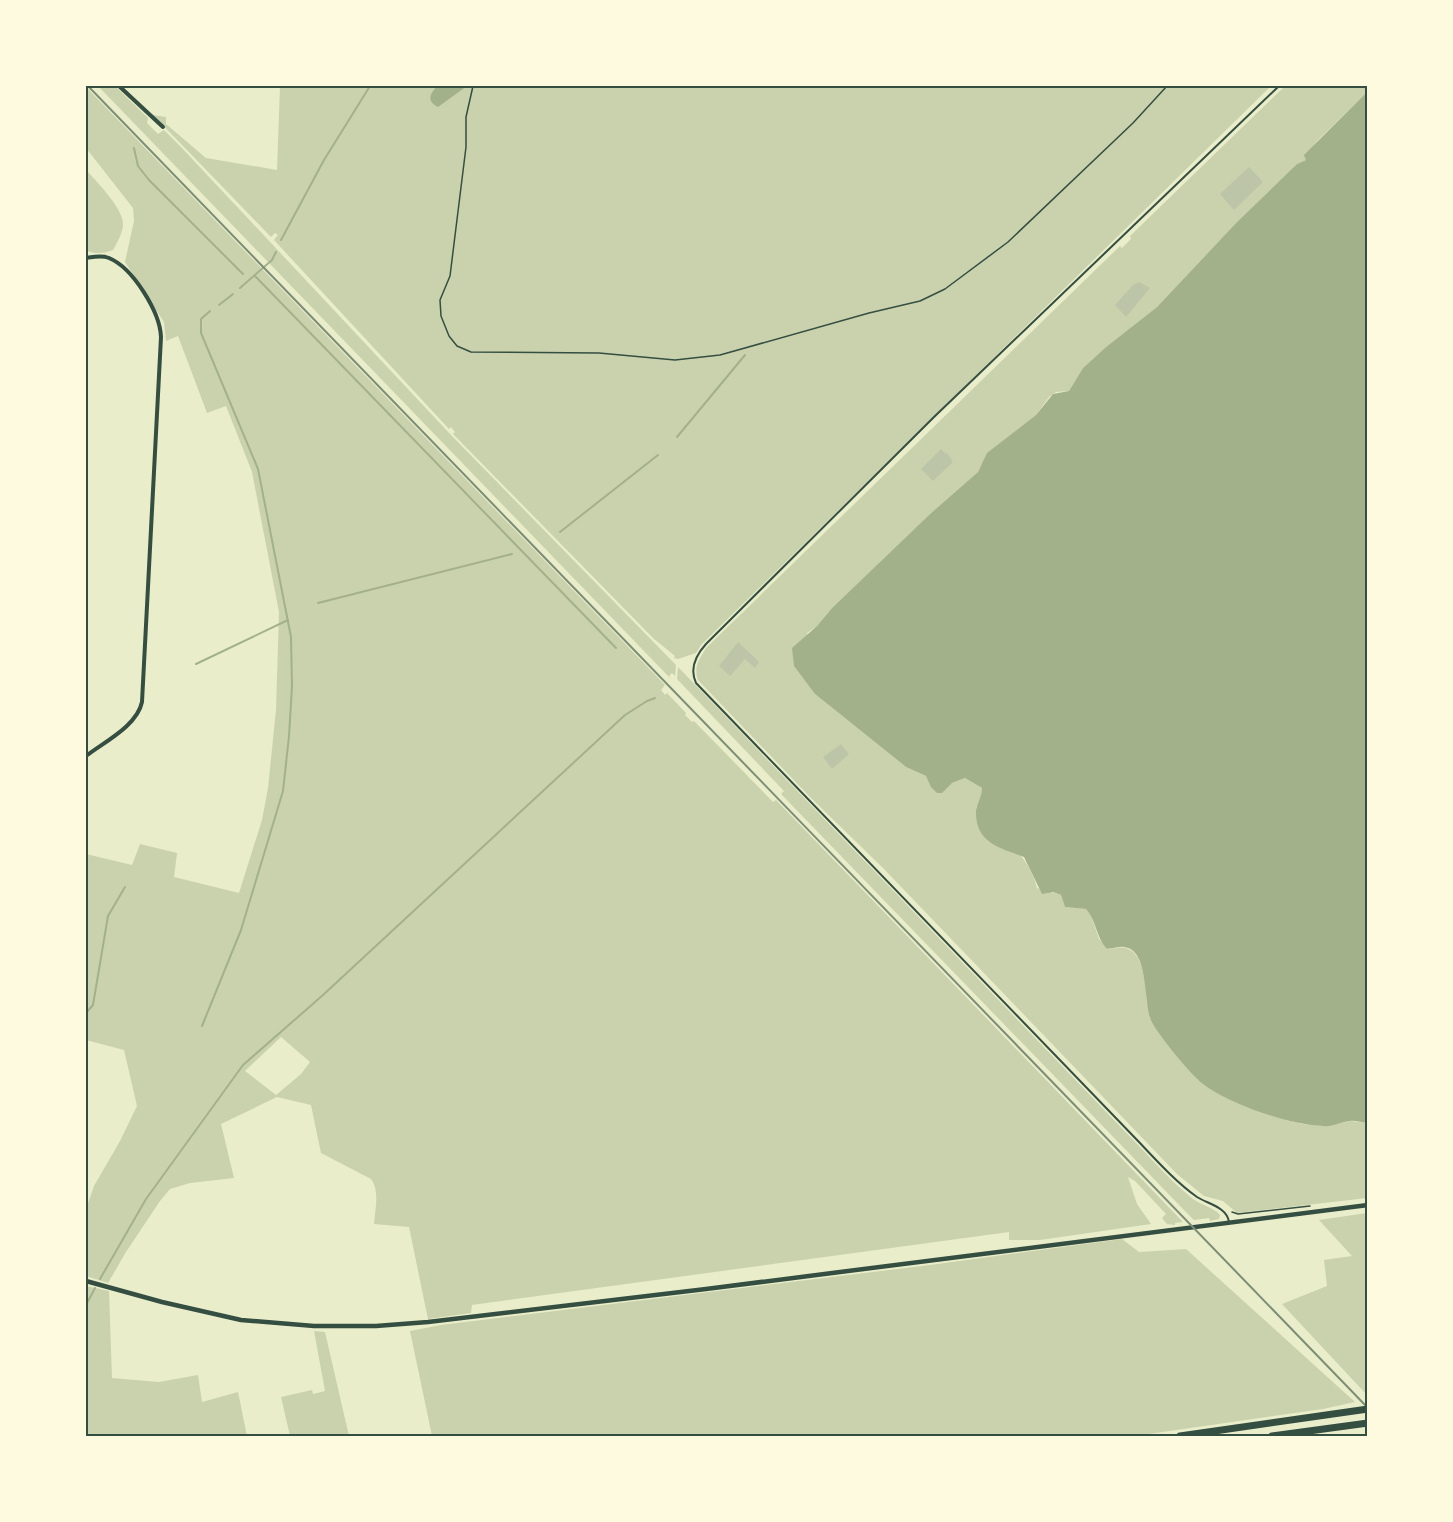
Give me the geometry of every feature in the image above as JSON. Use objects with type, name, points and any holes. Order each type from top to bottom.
[{"type":"highway","points":[[1180,1437],[1368,1408]]},
{"type":"highway","points":[[1272,1437],[1368,1423]]},
{"type":"street","points":[[119,86],[163,127]]},
{"type":"street","points":[[86,258],[108,258],[129,273],[155,312],[161,338],[142,702],[138,713],[130,723],[86,756]]},
{"type":"street","points":[[86,1281],[162,1302],[241,1320],[322,1326],[376,1326],[430,1322],[706,1289],[1368,1205]]},
{"type":"lane","points":[[1229,1222],[1223,1210],[1195,1196],[1145,1148],[701,688],[694,680],[693,670],[697,657],[706,644],[934,417],[1279,86]]},
{"type":"path","points":[[473,86],[466,117],[466,147],[450,276],[440,300],[441,316],[449,336],[457,346],[471,352],[599,353],[675,360],[720,355],[920,301],[945,289],[1008,243],[1133,123],[1167,86]]},
{"type":"path","points":[[1223,1210],[1238,1214],[1317,1206]]},
{"type":"shaded area","points":[[98,86],[115,86],[148,118],[147,123],[158,134],[164,130],[181,147],[451,435],[676,665],[675,676],[672,673],[669,676],[671,679]]},
{"type":"shaded area","points":[[280,86],[1271,86],[701,645],[696,653],[678,659],[654,639],[453,434],[455,432],[451,427],[449,429],[274,240],[278,235],[275,233],[271,237],[153,115],[166,117],[166,124],[206,158],[277,170]]},
{"type":"shaded area","points":[[437,86],[467,86],[438,107],[430,97]]},
{"type":"shaded area","points":[[1285,86],[1367,86],[1367,92],[1317,141],[1306,160],[1297,164],[1236,223],[1157,307],[1083,368],[1069,391],[1056,392],[1049,397],[1036,415],[988,453],[978,472],[930,514],[832,608],[817,626],[807,633],[815,694],[906,767],[928,779],[952,783],[965,778],[982,788],[982,795],[976,808],[1020,855],[1033,876],[1037,888],[1061,895],[1065,907],[1086,909],[1090,913],[1099,939],[1110,949],[1123,948],[1132,951],[1137,956],[1143,972],[1147,1004],[1271,1115],[1302,1124],[1324,1126],[1351,1121],[1367,1123],[1367,1198],[1237,1213],[1223,1201],[1204,1196],[1177,1174],[884,869],[811,798],[698,680],[696,671],[706,648],[1120,246],[1122,248],[1131,239],[1130,236]]},
{"type":"shaded area","points":[[86,87],[665,685],[661,690],[665,695],[667,693],[686,713],[685,715],[692,722],[694,721],[773,802],[776,800],[1183,1222],[1175,1223],[1175,1225],[1167,1224],[1162,1218],[1166,1214],[1135,1181],[1128,1177],[1137,1204],[1151,1224],[1040,1240],[1009,1240],[1009,1232],[472,1305],[471,1313],[428,1319],[409,1227],[374,1224],[376,1195],[371,1179],[321,1153],[311,1105],[277,1097],[221,1124],[234,1178],[190,1183],[170,1189],[126,1252],[108,1283],[86,1276],[86,1209],[94,1186],[137,1106],[124,1050],[86,1040],[86,854],[132,865],[140,844],[177,853],[174,877],[239,893],[262,820],[268,788],[276,710],[279,612],[252,472],[226,406],[207,413],[178,336],[166,341],[164,322],[125,262],[134,221],[133,208],[86,148]],"holes":[[[281,1037],[310,1062],[301,1074],[276,1095],[245,1071]]]},
{"type":"shaded area","points":[[1367,92],[1368,1123],[1352,1121],[1323,1126],[1277,1118],[1228,1099],[1203,1084],[1176,1056],[1153,1024],[1142,968],[1133,950],[1124,947],[1106,948],[1086,909],[1065,907],[1061,895],[1053,892],[1042,894],[1024,857],[998,847],[984,837],[977,822],[976,811],[982,788],[965,778],[952,783],[942,793],[937,793],[926,776],[906,767],[815,694],[794,666],[792,648],[930,514],[978,472],[987,453],[1036,415],[1053,394],[1069,391],[1083,368],[1157,307],[1236,223],[1297,164],[1306,160],[1304,155]]},
{"type":"shaded area","points":[[86,170],[108,195],[122,218],[122,230],[113,250],[92,253],[86,250]]},
{"type":"shaded area","points":[[678,667],[1165,1173],[1193,1199],[1218,1213],[1219,1219],[1194,1220],[1183,1209],[781,794],[784,791],[677,679]]},
{"type":"shaded area","points":[[1368,1213],[1367,1395],[1282,1304],[1327,1286],[1324,1260],[1352,1256],[1319,1220]]},
{"type":"shaded area","points":[[1122,1239],[1139,1252],[1186,1249],[1355,1402],[1323,1409],[1135,1436],[432,1436],[410,1331],[441,1325]]},
{"type":"shaded area","points":[[86,1286],[109,1291],[112,1378],[159,1382],[198,1375],[202,1402],[238,1392],[247,1436],[86,1436]]},
{"type":"shaded area","points":[[314,1331],[325,1332],[349,1436],[290,1436],[281,1397],[312,1390],[313,1394],[325,1391]]},
{"type":"building","points":[[1249,167],[1263,182],[1234,210],[1220,194]]},
{"type":"building","points":[[1139,282],[1150,288],[1126,317],[1115,305],[1133,285]]},
{"type":"building","points":[[941,449],[953,462],[933,481],[921,469]]},
{"type":"building","points":[[738,642],[759,662],[755,668],[745,659],[730,676],[719,666]]},
{"type":"building","points":[[841,744],[849,754],[832,769],[823,757]]},
{"type":"waterway","points":[[281,240],[324,160],[370,86]]},
{"type":"waterway","points":[[134,148],[138,166],[149,180],[243,274]]},
{"type":"waterway","points":[[240,288],[272,260],[276,252]]},
{"type":"waterway","points":[[255,276],[616,648]]},
{"type":"waterway","points":[[219,305],[233,294]]},
{"type":"waterway","points":[[202,1026],[241,930],[283,791],[292,686],[291,637],[258,469],[201,333],[201,319],[210,311]]},
{"type":"waterway","points":[[677,437],[745,355]]},
{"type":"waterway","points":[[560,532],[658,455]]},
{"type":"waterway","points":[[318,603],[512,554]]},
{"type":"waterway","points":[[196,664],[288,620]]},
{"type":"waterway","points":[[100,1279],[146,1199],[243,1065],[323,995],[625,715],[655,698]]},
{"type":"waterway","points":[[86,1013],[93,1005],[108,916],[125,887]]},
{"type":"waterway","points":[[86,1305],[95,1288]]},
{"type":"railway","points":[[88,86],[1368,1408]]}]
